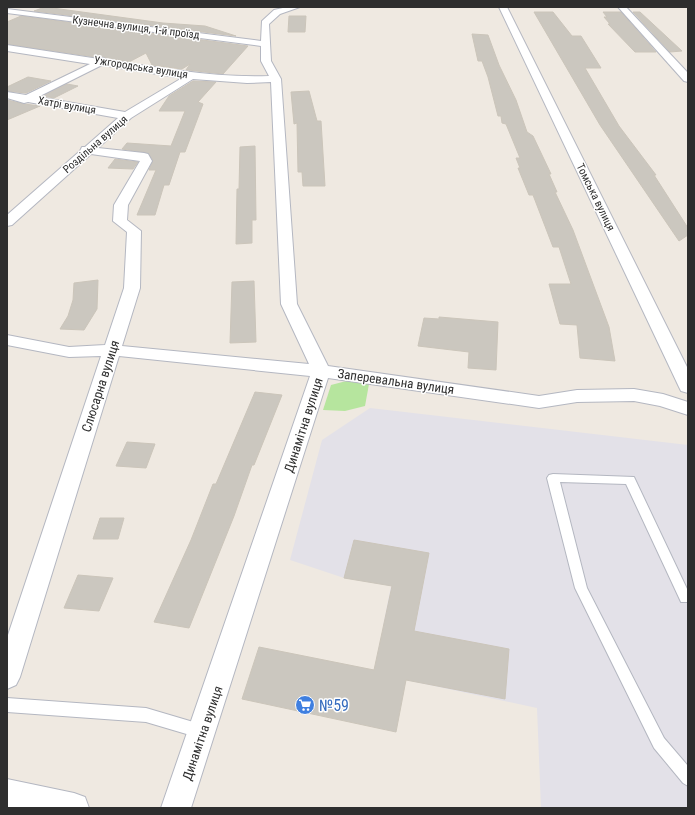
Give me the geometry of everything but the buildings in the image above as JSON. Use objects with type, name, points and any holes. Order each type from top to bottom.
[{"type":"street","name":"Динамітна вулиця","points":[[176,808],[203,732],[321,371],[289,304],[276,79],[266,61],[264,23],[277,12],[296,7]]},
{"type":"street","name":"Томська вулиця","points":[[503,7],[688,388]]},
{"type":"street","points":[[622,7],[688,79]]},
{"type":"street","name":"Кузнечна вулиця, 1-й проїзд","points":[[7,10],[266,44]]},
{"type":"street","name":"Ужгородська вулиця","points":[[7,48],[104,61],[191,76],[247,80],[276,79]]},
{"type":"street","points":[[7,108],[104,61]]},
{"type":"street","name":"Роздільна вулиця","points":[[7,222],[86,150],[127,116],[191,76]]},
{"type":"street","name":"Хатрі вулиця","points":[[7,95],[127,116]]},
{"type":"street","name":"Слюсарна вулиця","points":[[7,677],[132,288],[134,231],[120,221],[121,205],[146,161],[144,157],[86,150]]},
{"type":"street","name":"Заперевальна вулиця","points":[[7,340],[69,352],[112,350],[321,371],[539,402],[577,396],[634,395],[663,400],[688,409]]},
{"type":"street","points":[[7,794],[74,808]]},
{"type":"lane","points":[[685,598],[630,480],[553,478],[581,588],[659,743],[688,778]]},
{"type":"lane","points":[[7,705],[146,715],[203,732]]},
{"type":"shaded area","points":[[370,408],[688,445],[688,808],[541,808],[537,708],[406,680],[414,631],[383,626],[391,586],[344,578],[290,560],[322,440]]},
{"type":"green space","points":[[354,379],[369,384],[365,406],[345,411],[323,410],[331,385]]},
{"type":"place","name":"№59","points":[[305,705]]}]
